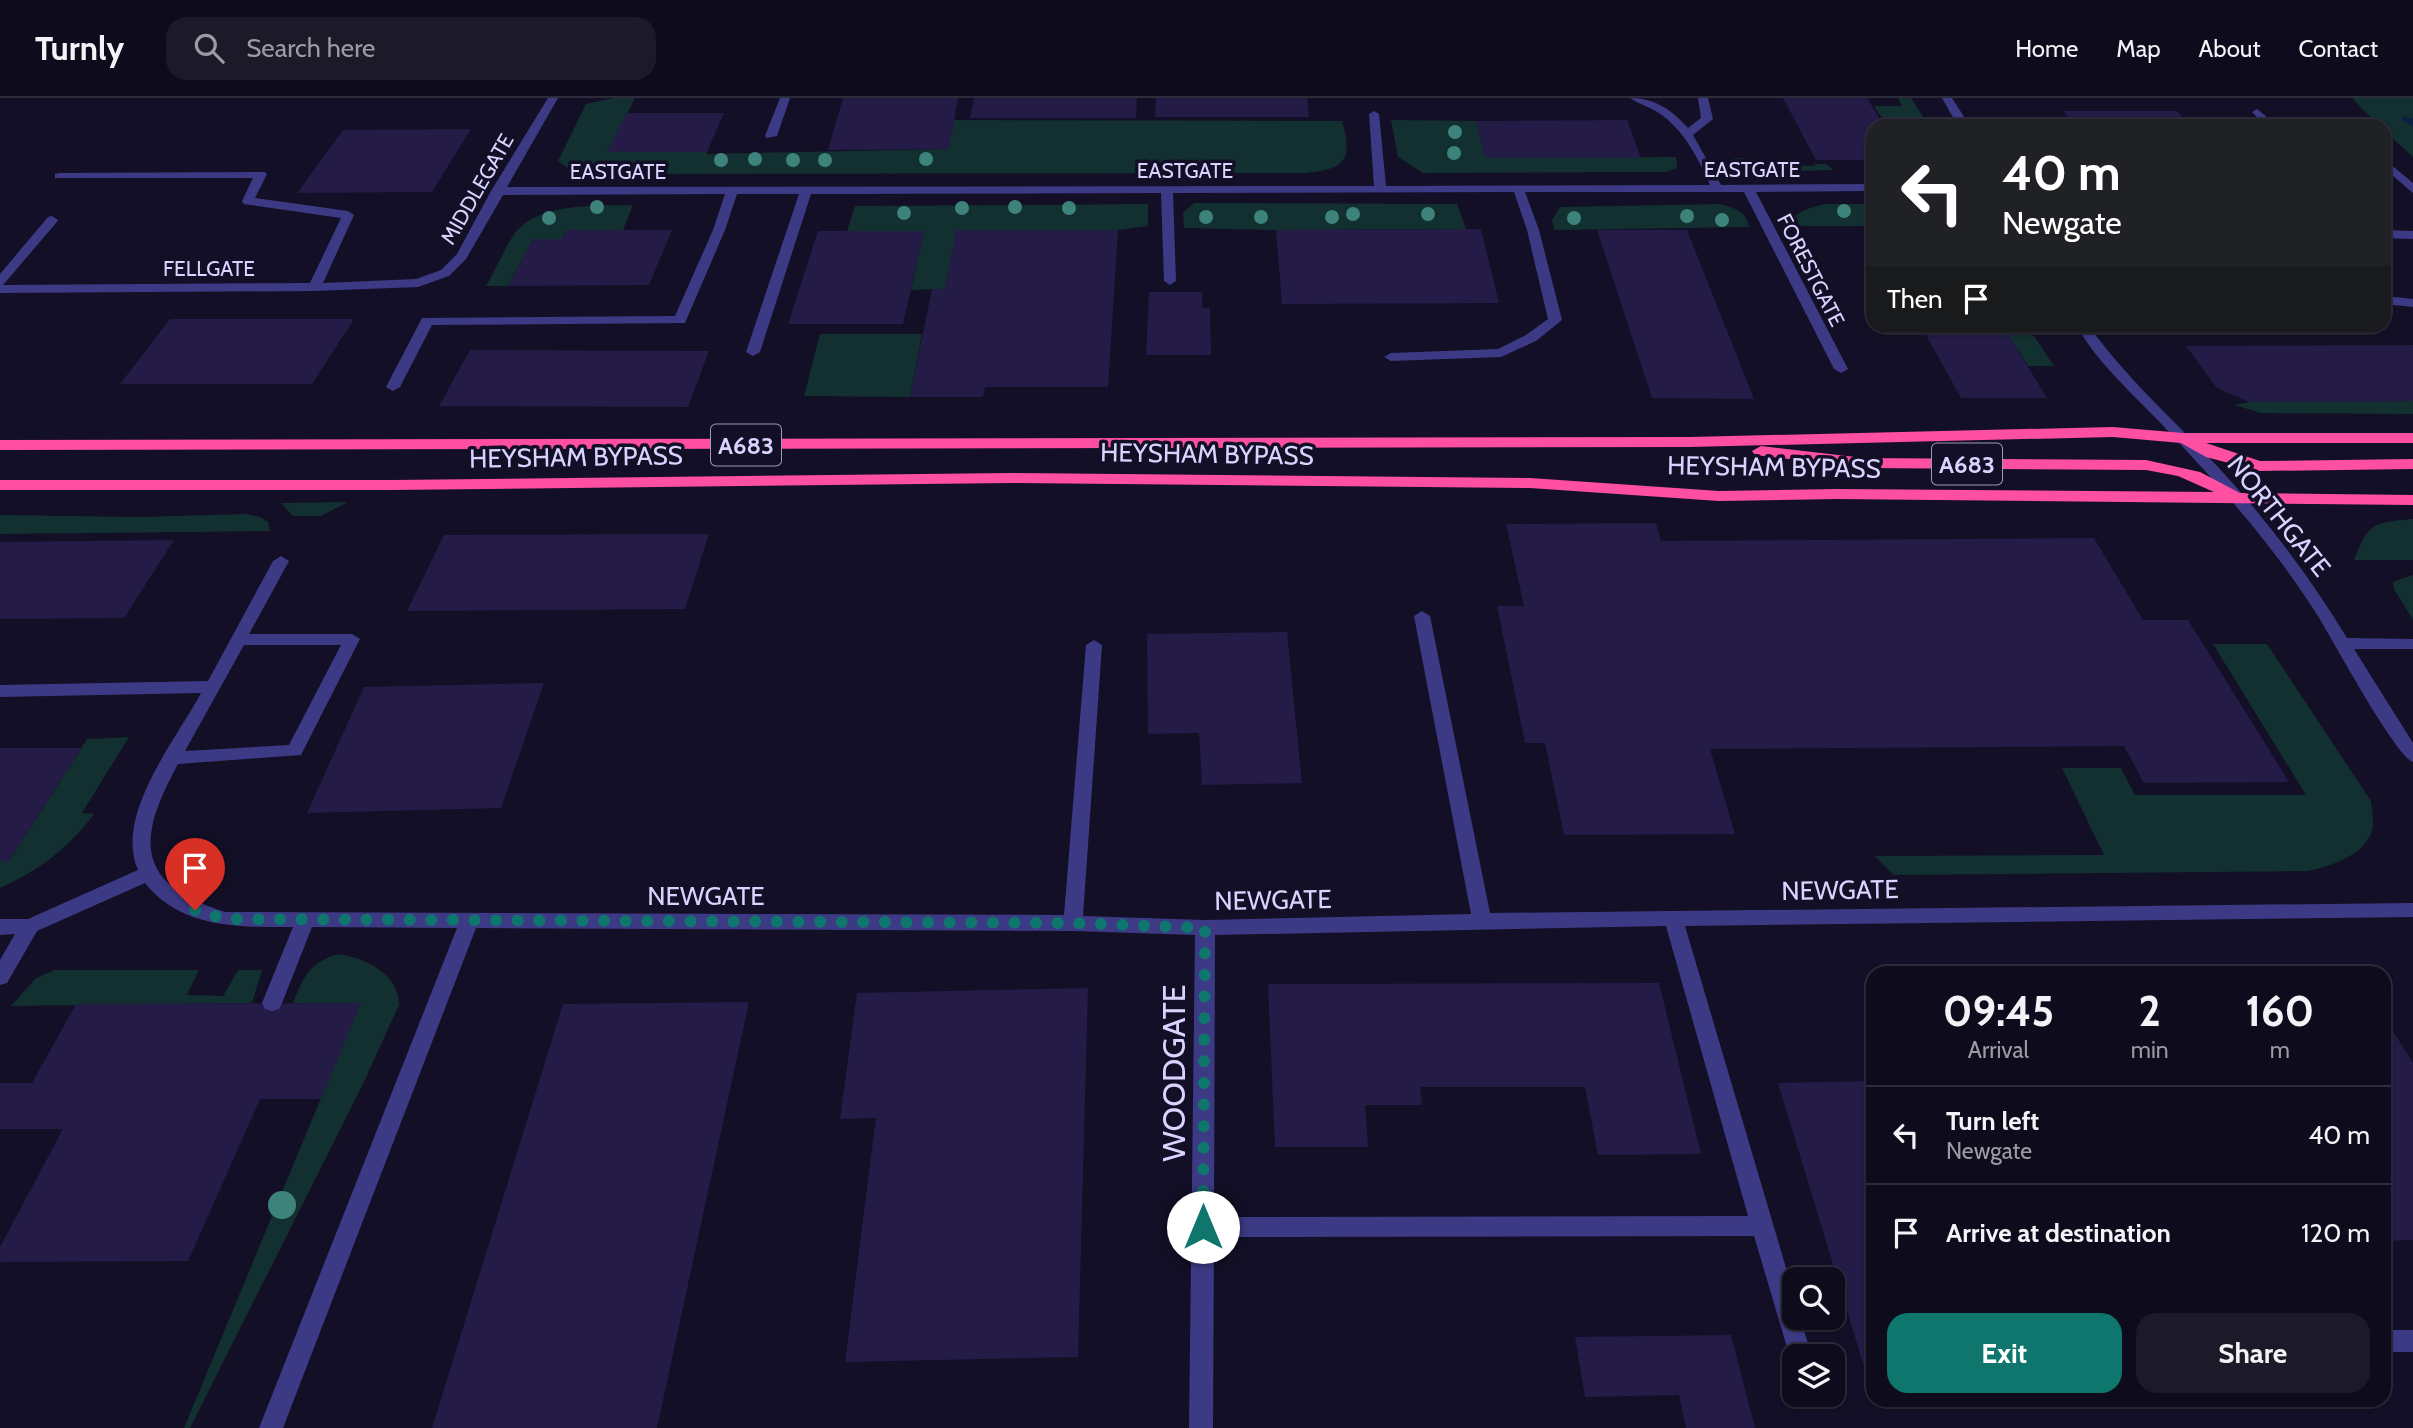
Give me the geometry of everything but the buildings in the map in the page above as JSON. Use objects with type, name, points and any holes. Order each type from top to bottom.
[{"type":"highway","name":"HEYSHAM BYPASS","points":[[0,445],[1690,442],[2113,432],[2183,438],[2413,438]]},
{"type":"highway","name":"A683","points":[[2183,438],[2212,453],[2259,466],[2413,464]]},
{"type":"highway","name":"A683","points":[[1690,442],[1864,463],[2146,465],[2179,469],[2204,477],[2237,499]]},
{"type":"highway","name":"HEYSHAM BYPASS","points":[[0,485],[392,485],[1025,478],[1530,483],[1719,496],[1836,494],[2413,500]]},
{"type":"street","name":"MIDDLEGATE","points":[[418,283],[445,273],[462,257],[553,98]]},
{"type":"street","points":[[771,136],[785,98]]},
{"type":"street","points":[[1635,98],[1651,102],[1689,133],[1717,188]]},
{"type":"street","points":[[1689,133],[1707,119],[1703,98]]},
{"type":"street","points":[[1947,98],[1960,119]]},
{"type":"street","points":[[2257,112],[2264,119]]},
{"type":"street","points":[[1374,114],[1380,189]]},
{"type":"street","points":[[2391,169],[2413,189]]},
{"type":"street","points":[[59,176],[261,174],[248,201],[348,215],[315,287]]},
{"type":"street","points":[[1391,357],[1501,353],[1531,338],[1555,320],[1533,230],[1518,188]]},
{"type":"street","name":"FORESTGATE","points":[[1748,188],[1841,369]]},
{"type":"street","name":"EASTGATE","points":[[498,191],[1866,188]]},
{"type":"street","points":[[393,387],[427,321],[680,320],[719,230],[733,189]]},
{"type":"street","points":[[753,352],[807,189]]},
{"type":"street","points":[[1167,189],[1170,281]]},
{"type":"street","points":[[0,282],[6,268],[52,220]]},
{"type":"street","points":[[2391,234],[2413,235]]},
{"type":"street","name":"FELLGATE","points":[[0,289],[315,287],[418,283]]},
{"type":"street","points":[[2391,301],[2413,303]]},
{"type":"street","name":"NORTHGATE","points":[[2088,333],[2101,351],[2237,499],[2293,566],[2413,756]]},
{"type":"street","name":"NEWGATE","points":[[281,561],[173,758],[143,820],[140,845],[149,873],[169,897],[195,910],[225,919],[1073,923],[1205,928],[1482,921],[2413,910]]},
{"type":"street","points":[[1422,615],[1482,921]]},
{"type":"street","points":[[173,758],[295,751],[352,639],[239,640]]},
{"type":"street","points":[[2344,643],[2413,644]]},
{"type":"street","points":[[1073,923],[1094,645]]},
{"type":"street","points":[[0,691],[212,687]]},
{"type":"street","points":[[0,927],[30,926],[149,873]]},
{"type":"street","points":[[1673,919],[1796,1344]]},
{"type":"street","points":[[272,1003],[305,920]]},
{"type":"street","points":[[271,1428],[469,921]]},
{"type":"street","points":[[0,977],[30,926]]},
{"type":"street","name":"WOODGATE","points":[[1201,1428],[1205,928]]},
{"type":"street","points":[[1203,1227],[1762,1226]]},
{"type":"green space","points":[[614,98],[635,98],[608,152],[707,154],[948,149],[954,120],[1342,121],[1347,145],[1346,154],[1338,165],[1306,173],[606,174],[575,171],[558,161],[586,104]]},
{"type":"green space","points":[[1898,98],[1911,98],[1924,119],[1882,119],[1874,106],[1902,106]]},
{"type":"green space","points":[[2352,98],[2413,98],[2413,157],[2391,137],[2391,119],[2372,119]]},
{"type":"green space","points":[[1391,120],[1476,121],[1486,158],[1676,157],[1677,168],[1666,172],[1423,173],[1398,157]]},
{"type":"green space","points":[[1732,158],[1744,158],[1748,165],[1826,164],[1834,170],[1745,172],[1736,166]]},
{"type":"green space","points":[[1194,203],[1457,204],[1466,229],[1184,228],[1183,213]]},
{"type":"green space","points":[[1148,204],[1148,226],[1118,230],[957,230],[945,289],[911,290],[924,231],[847,231],[855,206]]},
{"type":"green space","points":[[1719,204],[1742,213],[1749,227],[1554,230],[1552,220],[1560,207]]},
{"type":"green space","points":[[1827,204],[1866,204],[1866,226],[1792,226],[1791,219],[1812,207]]},
{"type":"green space","points":[[633,205],[623,230],[566,230],[562,239],[533,239],[508,286],[486,286],[515,233],[525,223],[553,211],[570,208]]},
{"type":"green space","points":[[2007,333],[2034,336],[2054,366],[2028,366]]},
{"type":"green space","points":[[820,334],[922,334],[910,397],[804,396]]},
{"type":"green space","points":[[2413,401],[2413,414],[2261,413],[2234,405],[2249,402]]},
{"type":"green space","points":[[348,502],[321,516],[293,516],[281,503]]},
{"type":"green space","points":[[246,514],[268,522],[270,531],[0,534],[0,515],[140,517]]},
{"type":"green space","points":[[2413,519],[2413,560],[2354,560],[2364,538],[2374,526]]},
{"type":"green space","points":[[2413,575],[2413,620],[2394,589],[2393,582]]},
{"type":"green space","points":[[2213,644],[2267,644],[2371,801],[2371,834],[2358,851],[2328,866],[2308,871],[1894,875],[1875,856],[2104,855],[2062,768],[2121,768],[2135,795],[2306,795]]},
{"type":"green space","points":[[129,737],[82,813],[94,814],[85,826],[52,857],[0,888],[0,861],[9,861],[87,739]]},
{"type":"green space","points":[[339,954],[379,969],[393,984],[399,1005],[362,1086],[190,1428],[184,1428],[360,1004],[293,1003],[309,971],[321,961]]},
{"type":"green space","points":[[54,970],[199,970],[187,995],[223,996],[238,970],[262,970],[252,1003],[11,1006],[35,979]]},
{"type":"waterway","points":[[2406,118],[2413,124]]},
{"type":"route","points":[[195,910],[225,919],[1073,923],[1205,928],[1203,1227]]}]
